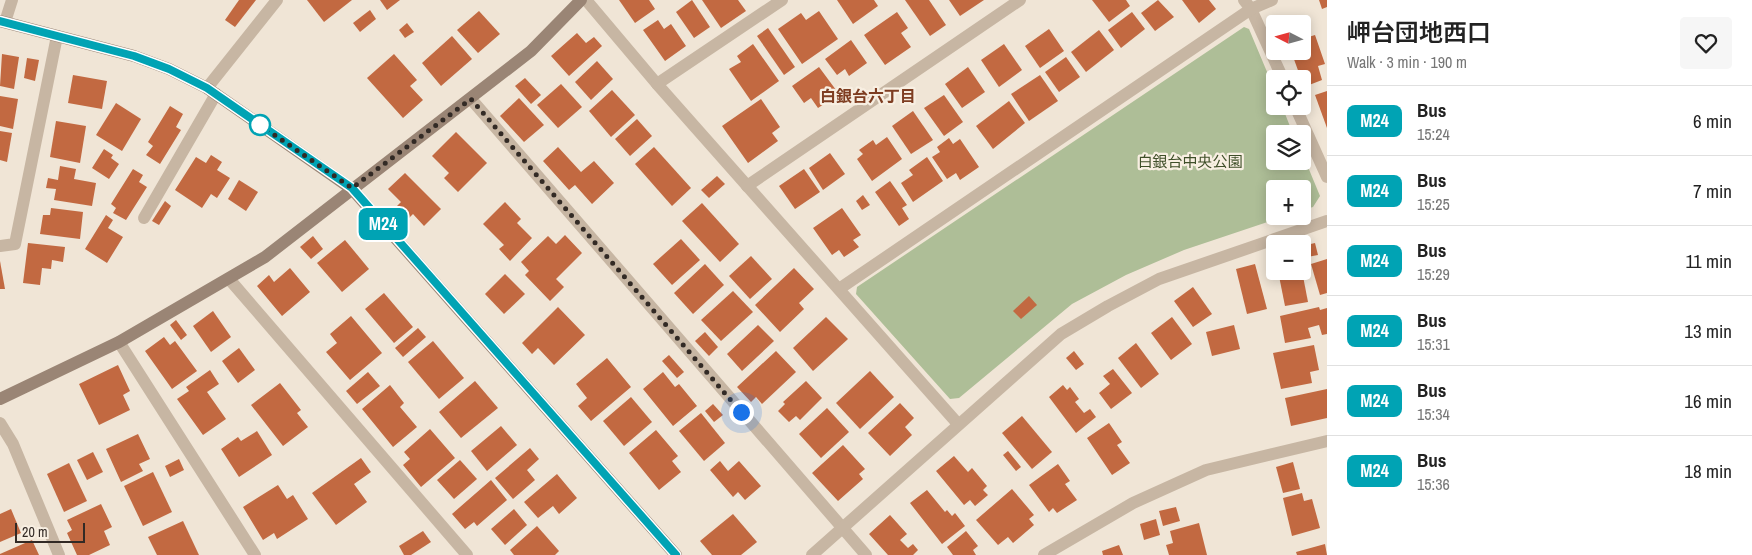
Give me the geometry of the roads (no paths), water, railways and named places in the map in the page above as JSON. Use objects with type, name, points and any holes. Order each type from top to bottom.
[{"type":"street","points":[[12,0],[3,22],[134,56],[169,69],[211,91],[352,188],[676,555]]},
{"type":"street","points":[[144,218],[211,91],[277,0]]},
{"type":"street","points":[[0,400],[119,342],[230,280],[265,257],[531,51],[581,0]]},
{"type":"street","points":[[586,0],[657,84],[958,424]]},
{"type":"street","points":[[657,84],[782,0]]},
{"type":"street","points":[[747,186],[1020,0]]},
{"type":"street","points":[[839,289],[1247,5],[1272,0]]},
{"type":"street","points":[[1247,5],[1279,70]]},
{"type":"street","points":[[0,246],[15,244],[57,36]]},
{"type":"street","points":[[471,99],[866,555]]},
{"type":"street","points":[[1299,115],[1327,177]]},
{"type":"street","points":[[812,555],[1061,334],[1159,279],[1327,221]]},
{"type":"street","points":[[230,280],[467,555]]},
{"type":"street","points":[[119,342],[255,555]]},
{"type":"street","points":[[0,423],[13,444],[60,555]]},
{"type":"street","points":[[1044,555],[1133,503],[1206,470],[1327,441]]},
{"type":"district","name":"白銀台六丁目","points":[[868,96]]},
{"type":"park label","name":"白銀台中央公園","points":[[1190,162]]}]
